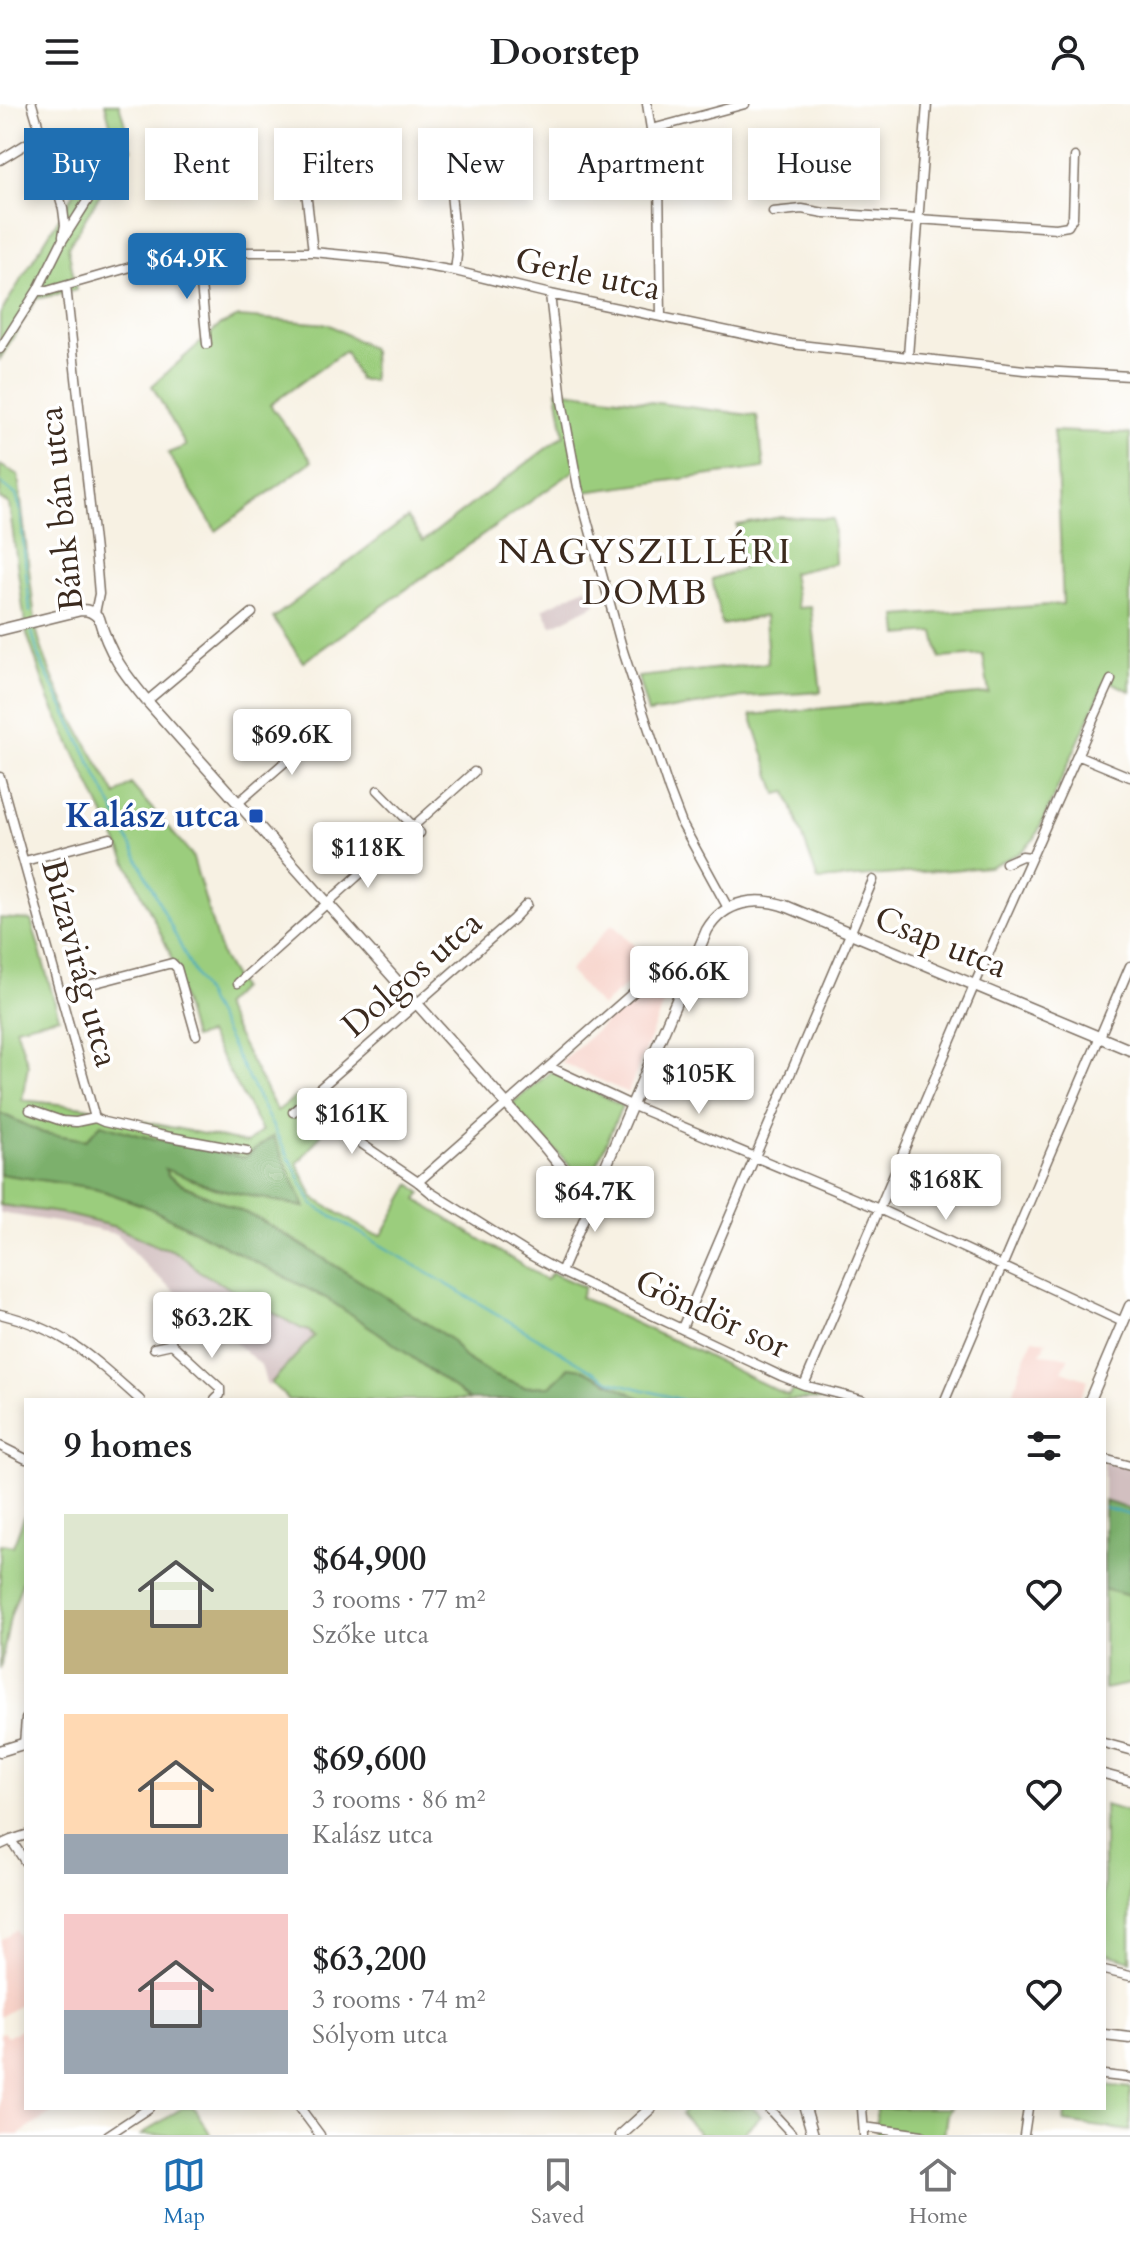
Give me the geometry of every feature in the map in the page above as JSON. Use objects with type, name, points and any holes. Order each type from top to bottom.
[{"type":"street","points":[[32,104],[39,128]]},
{"type":"street","points":[[647,104],[652,128]]},
{"type":"street","points":[[656,128],[745,104]]},
{"type":"street","points":[[908,356],[927,104]]},
{"type":"street","points":[[0,160],[24,145]]},
{"type":"street","points":[[773,212],[802,209],[1056,228],[1068,226],[1073,217],[1075,157]]},
{"type":"street","points":[[60,200],[65,225],[62,241]]},
{"type":"street","points":[[0,349],[37,291],[62,241],[88,200]]},
{"type":"street","points":[[307,200],[313,252]]},
{"type":"street","points":[[452,200],[457,255],[455,271]]},
{"type":"street","points":[[659,200],[661,317]]},
{"type":"street","name":"Gerle utca","points":[[37,291],[47,291],[159,259],[226,252],[313,252],[386,259],[455,271],[791,344],[1024,370],[1130,376]]},
{"type":"street","points":[[198,254],[207,344]]},
{"type":"street","name":"Bánk bán utca","points":[[66,286],[97,570],[99,594],[95,613],[112,655],[147,701],[506,1104],[573,1178],[582,1185],[591,1185]]},
{"type":"street","points":[[550,294],[562,401],[578,487],[623,651],[682,824],[728,908],[710,924],[692,963],[602,1175],[591,1185],[589,1207],[561,1272]]},
{"type":"street","points":[[0,630],[81,610],[95,613]]},
{"type":"street","points":[[147,701],[252,613]]},
{"type":"street","points":[[804,1385],[974,986],[1111,680]]},
{"type":"street","points":[[238,803],[325,727]]},
{"type":"street","points":[[1077,755],[1130,777]]},
{"type":"street","points":[[238,983],[417,830],[474,772]]},
{"type":"street","name":"Búzavirág utca","points":[[0,777],[95,1118]]},
{"type":"street","points":[[378,790],[417,830]]},
{"type":"street","points":[[25,861],[110,838]]},
{"type":"street","points":[[1006,863],[1022,856],[1031,857]]},
{"type":"street","points":[[682,1328],[873,880]]},
{"type":"street","name":"Csap utca","points":[[728,908],[754,900],[772,902],[1130,1050]]},
{"type":"street","name":"Dolgos utca","points":[[293,1112],[527,904]]},
{"type":"street","points":[[418,1182],[670,960],[692,963]]},
{"type":"street","points":[[61,992],[172,963],[177,968],[196,1035]]},
{"type":"street","points":[[946,1398],[1130,966]]},
{"type":"street","points":[[550,1067],[631,1105],[879,1209],[1123,1322]]},
{"type":"street","name":"Göndör sor","points":[[303,1104],[442,1200],[561,1272],[804,1385],[854,1398]]},
{"type":"street","points":[[30,1110],[62,1121],[95,1118],[160,1135],[247,1151]]},
{"type":"street","points":[[1091,1398],[1130,1306]]},
{"type":"street","points":[[163,1313],[172,1344],[220,1388],[217,1398]]},
{"type":"street","points":[[0,1314],[47,1330],[78,1346],[138,1398]]},
{"type":"street","points":[[154,1348],[172,1344]]},
{"type":"street","points":[[0,1446],[24,1458]]},
{"type":"street","points":[[1106,1460],[1130,1466]]},
{"type":"street","points":[[0,1751],[24,1744]]},
{"type":"street","points":[[1106,1744],[1130,1750]]},
{"type":"street","points":[[1106,1775],[1130,1781]]},
{"type":"street","points":[[0,1845],[24,1836]]},
{"type":"street","points":[[11,1840],[24,1860]]},
{"type":"street","points":[[1106,1970],[1130,1976]]},
{"type":"street","points":[[1106,2035],[1130,2038]]},
{"type":"street","points":[[1106,2075],[1130,2078]]},
{"type":"street","points":[[108,2135],[146,2110]]},
{"type":"street","points":[[301,2110],[315,2133]]},
{"type":"street","points":[[621,2135],[649,2110]]},
{"type":"street","points":[[770,2110],[793,2135]]},
{"type":"street","points":[[807,2110],[812,2132]]},
{"type":"street","points":[[862,2110],[864,2131],[922,2135]]},
{"type":"street","points":[[1024,2135],[1028,2110]]},
{"type":"shaded area","points":[[587,587],[596,604],[552,626],[543,609]]},
{"type":"shaded area","points":[[612,924],[652,962],[601,1007],[569,971]]},
{"type":"shaded area","points":[[672,963],[678,967],[628,1093],[561,1062]]},
{"type":"shaded area","points":[[0,1205],[60,1213],[116,1227],[159,1247],[164,1246],[199,1271],[315,1336],[269,1385],[261,1365],[150,1270],[116,1234],[0,1213]]},
{"type":"shaded area","points":[[1033,1339],[1047,1341],[1040,1354],[1069,1357],[1062,1371],[1088,1380],[1080,1398],[1013,1398],[1020,1369]]},
{"type":"shaded area","points":[[1106,1462],[1130,1468],[1130,1509],[1106,1502]]},
{"type":"shaded area","points":[[16,1930],[24,1944],[24,2002],[0,2017],[0,1940]]},
{"type":"shaded area","points":[[24,2027],[24,2110],[57,2110],[18,2135],[0,2135],[0,2034],[4,2032],[8,2037]]},
{"type":"green space","points":[[105,104],[119,104],[126,128],[111,128]]},
{"type":"green space","points":[[70,200],[97,200],[68,247],[76,290],[36,299],[0,359],[0,314]]},
{"type":"green space","points":[[239,317],[328,324],[372,349],[373,380],[359,380],[345,351],[270,405],[312,461],[216,531],[168,453],[186,446],[152,386],[220,325]]},
{"type":"green space","points":[[557,390],[757,416],[764,468],[585,492],[578,468],[303,662],[273,618],[407,518],[423,541],[564,435]]},
{"type":"green space","points":[[1053,431],[1130,434],[1130,691],[1106,680],[1035,838],[1020,853],[989,867],[818,880],[787,792],[777,794],[751,715],[989,693],[983,655],[940,658],[934,632],[899,635],[897,616],[1063,604]]},
{"type":"green space","points":[[0,465],[18,475],[36,628],[50,672],[116,795],[131,784],[192,855],[222,957],[240,988],[222,1006],[277,1111],[297,1096],[310,1114],[330,1126],[297,1164],[314,1198],[371,1233],[382,1235],[411,1184],[421,1193],[417,1200],[546,1280],[552,1273],[584,1287],[580,1297],[788,1396],[797,1386],[827,1398],[639,1398],[623,1391],[524,1387],[494,1376],[464,1357],[450,1339],[303,1245],[259,1219],[185,1186],[168,1176],[164,1168],[214,1188],[304,1207],[273,1136],[244,1158],[101,1125],[87,1140],[43,1133],[0,1113],[0,918],[31,920],[59,1017],[16,1027],[28,1065],[22,1100],[85,1107],[247,1143],[262,1131],[208,1034],[193,1038],[170,953],[49,699],[26,631],[9,504],[0,499]]},
{"type":"green space","points":[[781,517],[833,519],[835,563],[792,573],[798,608],[811,607],[821,692],[743,697],[648,713],[638,677],[768,663],[765,616],[722,625],[712,579],[743,569],[737,525]]},
{"type":"green space","points":[[552,1071],[622,1106],[594,1171],[587,1176],[576,1172],[511,1104]]},
{"type":"green space","points":[[0,1113],[43,1133],[86,1140],[101,1124],[244,1158],[273,1136],[305,1207],[214,1188],[165,1169],[168,1176],[185,1186],[259,1219],[381,1294],[450,1339],[464,1357],[494,1376],[524,1387],[550,1386],[569,1367],[582,1369],[640,1398],[467,1398],[326,1298],[145,1206],[95,1188],[0,1174]]},
{"type":"green space","points":[[0,1174],[95,1188],[145,1206],[326,1298],[467,1398],[287,1398],[271,1383],[314,1336],[309,1331],[199,1271],[175,1252],[116,1227],[60,1213],[0,1205]]},
{"type":"green space","points":[[1106,1502],[1130,1509],[1130,1596],[1106,1590]]},
{"type":"green space","points":[[24,1517],[24,1576],[10,1618],[0,1670],[0,1544],[13,1546]]},
{"type":"green space","points":[[1106,1590],[1130,1596],[1130,1684],[1106,1689]]},
{"type":"green space","points":[[1106,1806],[1130,1812],[1130,1961],[1106,1954]]},
{"type":"green space","points":[[1106,2085],[1130,2088],[1130,2131],[1064,2122],[1066,2110],[1106,2110]]},
{"type":"green space","points":[[179,2110],[195,2110],[211,2135],[141,2135]]},
{"type":"green space","points":[[685,2110],[755,2110],[761,2116],[741,2135],[697,2135],[698,2132],[681,2114]]},
{"type":"green space","points":[[876,2110],[950,2110],[944,2135],[877,2135]]},
{"type":"waterway","points":[[0,482],[16,495],[20,508],[30,612]]},
{"type":"waterway","points":[[32,632],[39,658],[191,967],[313,1205],[610,1381],[675,1398]]},
{"type":"waterway","points":[[1106,1509],[1130,1515]]},
{"type":"place","name":"Kalász utca","points":[[256,816]]},
{"type":"district","name":"NAGYSZILLÉRI DOMB","points":[[645,572]]}]
